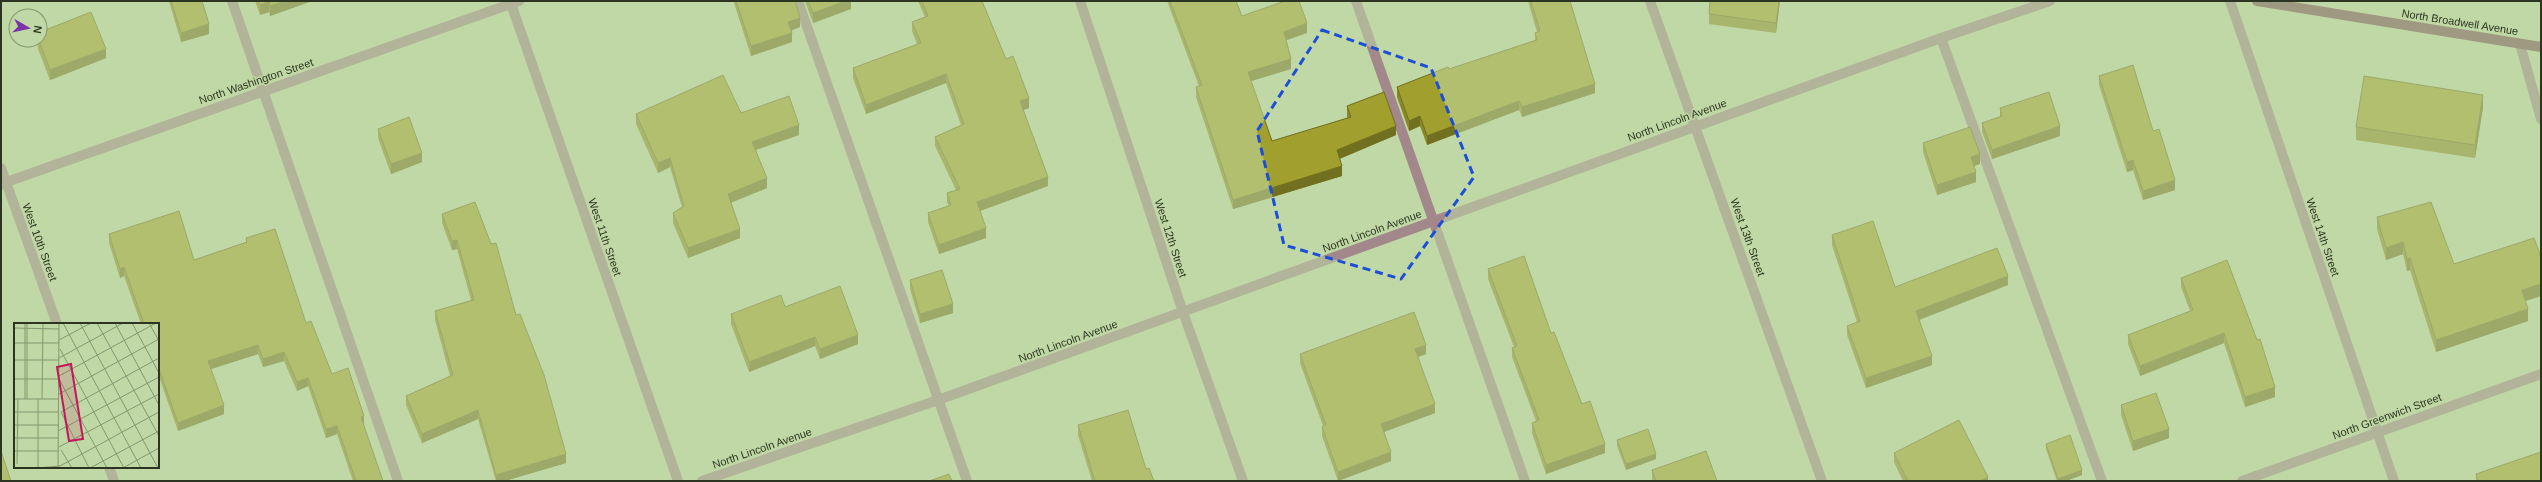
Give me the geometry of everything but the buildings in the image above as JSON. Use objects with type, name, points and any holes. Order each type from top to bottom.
[{"type":"main road","name":"North Broadwell Avenue","points":[[2257,1],[2541,47]]},
{"type":"street","points":[[232,1],[398,481]]},
{"type":"street","points":[[798,1],[967,481]]},
{"type":"street","name":"West 12th Street","points":[[1080,1],[1183,312],[1244,481]]},
{"type":"street","points":[[1356,1],[1525,481]]},
{"type":"street","name":"West 13th Street","points":[[1650,1],[1822,481]]},
{"type":"street","name":"North Lincoln Avenue","points":[[702,481],[938,400],[1695,126],[1941,38],[2050,1]]},
{"type":"street","name":"West 14th Street","points":[[2230,1],[2394,481]]},
{"type":"street","name":"North Washington Street","points":[[3,183],[513,2]]},
{"type":"street","name":"West 11th Street","points":[[513,2],[678,481]]},
{"type":"street","points":[[1941,38],[2102,481]]},
{"type":"street","points":[[2520,44],[2541,119]]},
{"type":"street","name":"West 10th Street","points":[[1,168],[3,183],[57,323]]},
{"type":"street","name":"North Greenwich Street","points":[[2242,481],[2541,374]]},
{"type":"street","points":[[109,468],[114,481]]},
{"type":"highlighted area","points":[[1322,30],[1431,68],[1474,177],[1401,279],[1284,245],[1257,131]]}]
